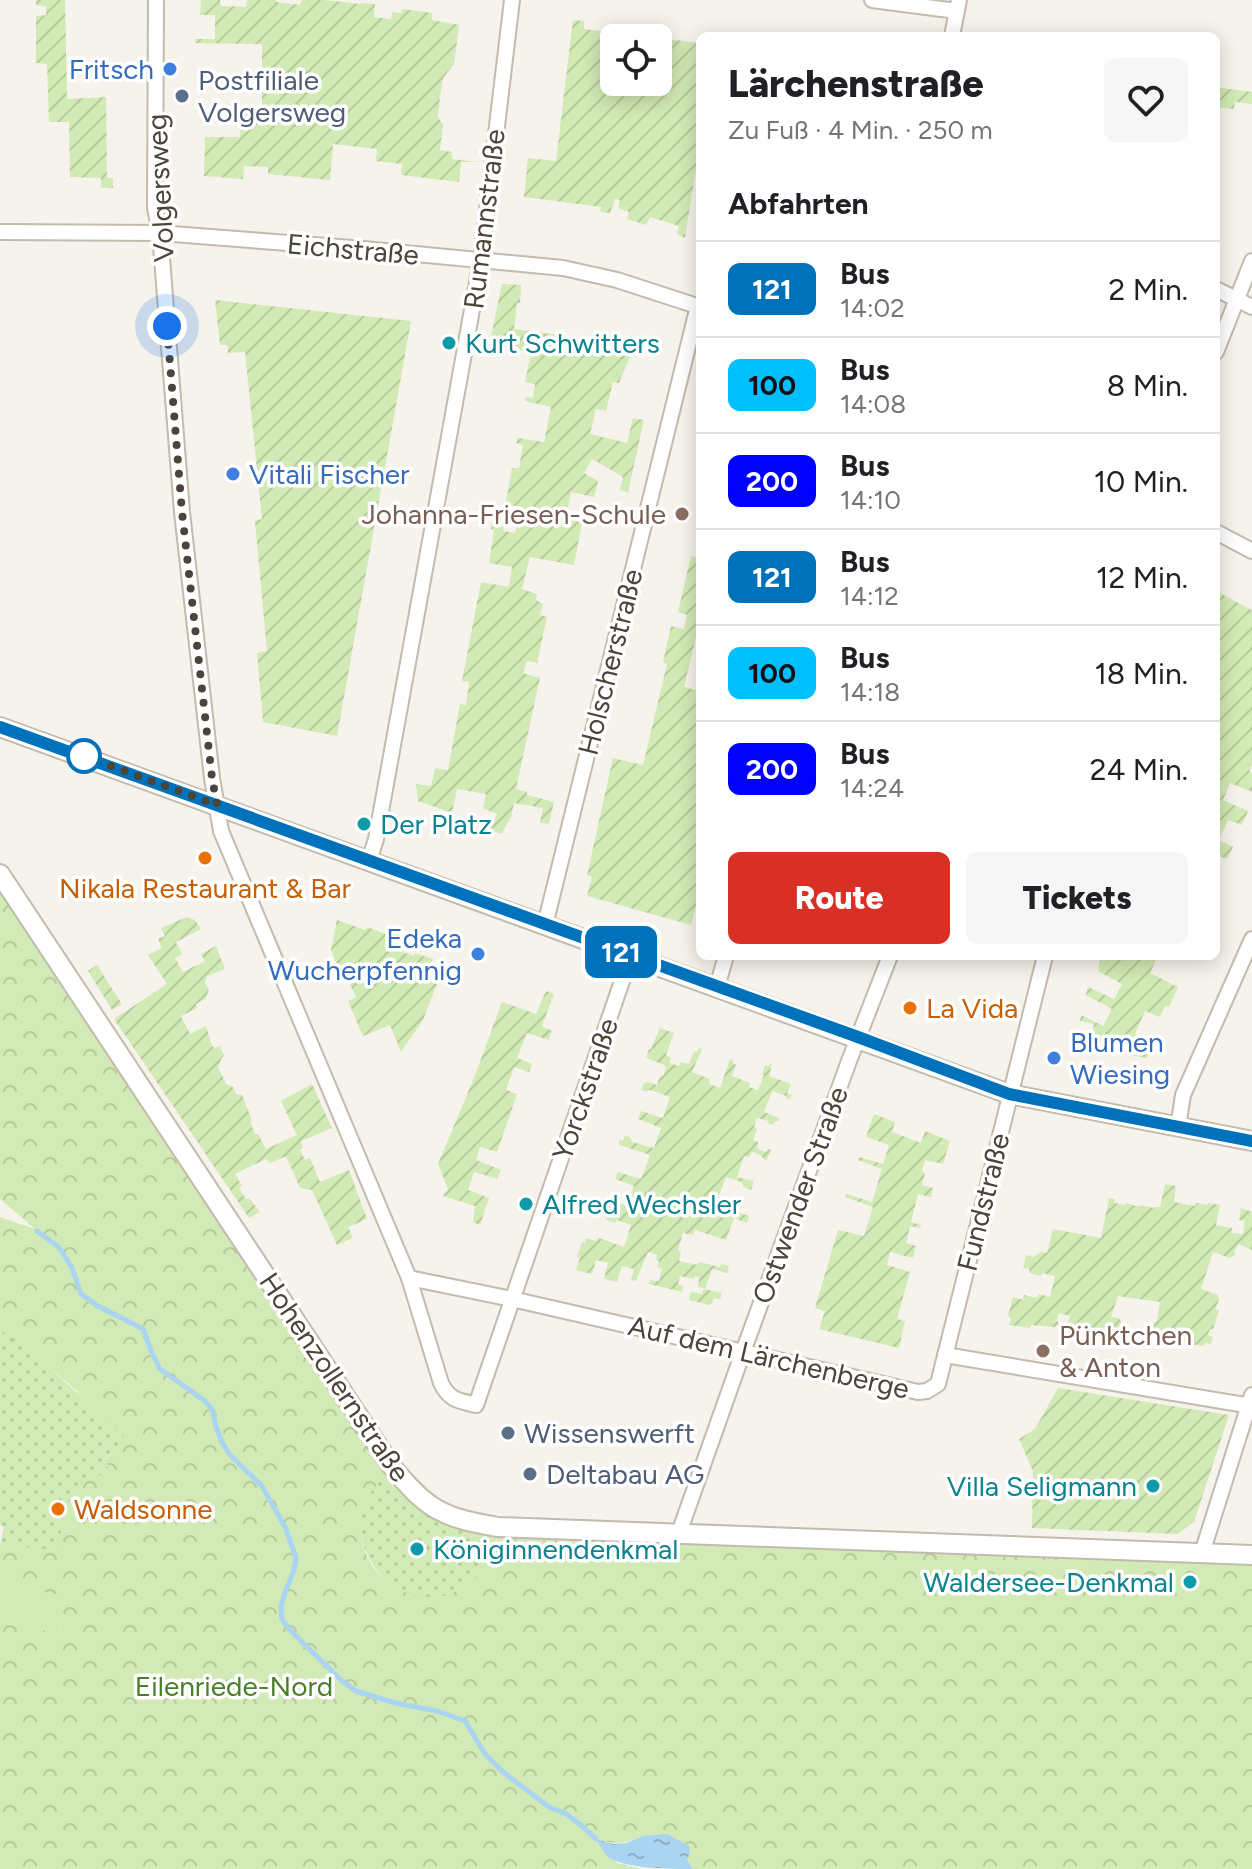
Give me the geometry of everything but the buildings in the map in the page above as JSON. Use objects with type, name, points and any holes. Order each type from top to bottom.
[{"type":"street","name":"Volgersweg","points":[[156,0],[155,208],[160,233],[182,512],[212,778],[221,831],[409,1278],[446,1393],[459,1401],[476,1405]]},
{"type":"street","name":"Rumannstraße","points":[[369,861],[402,702],[481,260],[512,0]]},
{"type":"street","points":[[872,0],[958,5],[953,32]]},
{"type":"street","name":"Eichstraße","points":[[0,232],[160,233],[563,268],[617,280],[696,305]]},
{"type":"street","points":[[1220,342],[1252,261]]},
{"type":"street","points":[[1220,291],[1252,307]]},
{"type":"street","name":"Holscherstraße","points":[[545,925],[696,318]]},
{"type":"street","points":[[1220,534],[1252,551]]},
{"type":"street","points":[[0,727],[1009,1094],[1252,1141]]},
{"type":"street","name":"Hohenzollernstraße","points":[[0,874],[390,1464],[416,1495],[442,1513],[498,1527],[1252,1555]]},
{"type":"street","points":[[1178,1127],[1183,1095],[1252,939]]},
{"type":"street","name":"Yorckstraße","points":[[476,1405],[631,955]]},
{"type":"street","points":[[717,987],[725,960]]},
{"type":"street","name":"Ostwender Straße","points":[[679,1533],[888,960]]},
{"type":"street","name":"Fundstraße","points":[[945,1355],[1044,960]]},
{"type":"street","name":"Auf dem Lärchenberge","points":[[409,1278],[918,1392],[927,1391],[938,1384],[945,1355],[1251,1402]]},
{"type":"street","points":[[1202,1553],[1251,1402]]},
{"type":"green space","points":[[36,0],[65,0],[67,99],[106,97],[107,178],[113,178],[113,188],[101,188],[101,178],[70,177],[69,122],[49,122],[47,64],[36,63],[36,16],[46,15],[46,6],[36,5]]},
{"type":"green space","points":[[201,0],[220,0],[221,6],[246,7],[247,0],[276,0],[300,5],[302,0],[375,4],[374,17],[391,19],[392,12],[401,13],[402,9],[432,13],[432,20],[459,25],[454,64],[443,78],[440,96],[438,117],[443,125],[440,150],[452,152],[452,159],[479,162],[461,162],[459,182],[401,175],[402,164],[376,161],[377,149],[333,144],[330,180],[268,174],[268,167],[244,166],[243,179],[204,176],[205,137],[240,137],[241,107],[262,107],[262,44],[195,43],[195,39],[215,39],[215,15],[200,15]]},
{"type":"green space","points":[[573,20],[584,21],[584,29],[600,31],[600,96],[672,96],[672,40],[696,43],[696,168],[685,238],[677,234],[679,226],[650,217],[646,225],[627,219],[629,212],[618,208],[620,200],[615,199],[610,213],[600,212],[601,207],[524,197],[528,158],[556,161]]},
{"type":"green space","points":[[1220,88],[1252,92],[1252,104],[1235,102],[1234,109],[1220,107]]},
{"type":"green space","points":[[502,284],[521,285],[514,329],[575,337],[614,348],[613,353],[630,357],[619,383],[613,382],[606,411],[596,409],[590,434],[627,443],[633,418],[644,420],[628,492],[620,490],[623,477],[592,459],[584,473],[598,481],[594,497],[571,492],[566,518],[582,523],[574,565],[530,557],[522,589],[537,594],[536,600],[543,604],[540,615],[547,617],[537,663],[527,661],[523,673],[540,678],[516,789],[554,802],[549,824],[540,823],[543,808],[514,803],[511,817],[501,834],[490,830],[497,814],[483,808],[486,794],[457,789],[452,813],[418,801],[416,784],[431,786],[435,768],[448,770],[460,704],[466,705],[469,682],[462,681],[481,582],[509,587],[512,567],[489,563],[494,530],[491,529],[492,522],[504,524],[503,531],[515,533],[520,507],[502,503],[506,501],[512,468],[519,468],[523,445],[516,443],[518,438],[544,442],[551,407],[525,401],[526,397],[533,398],[535,384],[525,382],[531,352],[489,346]]},
{"type":"green space","points":[[215,300],[411,321],[337,736],[263,722],[257,653],[267,651],[255,521],[262,519],[245,352],[228,353],[227,345],[220,345]]},
{"type":"green space","points":[[691,556],[696,557],[696,638],[684,687],[696,690],[696,906],[691,925],[587,896],[592,877],[587,875],[613,758],[643,765],[667,664],[663,662],[671,626],[684,629],[687,615],[678,612]]},
{"type":"green space","points":[[1220,593],[1252,610],[1252,765],[1249,771],[1252,773],[1252,792],[1230,783],[1223,800],[1248,811],[1242,825],[1228,820],[1220,838]]},
{"type":"green space","points":[[1220,840],[1233,847],[1227,859],[1220,856]]},
{"type":"green space","name":"Eilenriede-Nord","points":[[0,874],[394,1469],[378,1484],[362,1520],[362,1539],[367,1556],[377,1572],[393,1585],[430,1596],[456,1591],[489,1558],[495,1548],[498,1527],[1252,1555],[1252,1869],[693,1869],[687,1860],[690,1853],[643,1836],[620,1842],[598,1840],[617,1863],[642,1869],[0,1869],[0,1623],[59,1633],[66,1596],[0,1584],[0,1545],[58,1521],[63,1506],[95,1472],[100,1476],[109,1466],[104,1461],[111,1454],[77,1391],[0,1329],[0,1217],[35,1229],[0,1199]]},
{"type":"green space","points":[[187,917],[195,920],[201,929],[176,942],[182,954],[175,958],[183,972],[205,961],[201,954],[216,946],[225,969],[207,976],[205,982],[209,990],[205,999],[196,1004],[197,1008],[181,1016],[190,1034],[206,1026],[212,1046],[220,1046],[224,1056],[218,1067],[226,1084],[233,1087],[236,1094],[242,1095],[255,1134],[258,1134],[266,1149],[297,1135],[281,1101],[312,1084],[332,1128],[301,1141],[303,1148],[300,1150],[305,1160],[310,1158],[320,1182],[349,1170],[367,1219],[348,1227],[353,1238],[337,1245],[312,1190],[300,1188],[286,1156],[270,1163],[266,1159],[235,1174],[246,1199],[249,1198],[260,1212],[249,1218],[114,1019],[167,984],[148,955],[162,948],[158,939],[165,936],[161,928]]},
{"type":"green space","points":[[337,920],[407,942],[403,952],[433,959],[426,979],[437,984],[423,1020],[401,1052],[390,1025],[363,1036],[348,1001],[356,997],[344,971],[330,977],[327,970],[337,965],[331,950]]},
{"type":"green space","points":[[1100,960],[1156,960],[1150,973],[1178,987],[1169,1007],[1165,1006],[1160,1017],[1145,1011],[1135,1034],[1148,1041],[1145,1047],[1151,1050],[1147,1058],[1075,1044],[1075,1039],[1090,1042],[1094,1024],[1080,1021],[1081,1015],[1103,1026],[1112,1009],[1086,995],[1088,987],[1114,999],[1122,984],[1098,971]]},
{"type":"green space","points":[[97,965],[122,1004],[112,1010],[88,971]]},
{"type":"green space","points":[[546,991],[554,994],[542,1026],[552,1031],[549,1040],[527,1033],[517,1058],[532,1064],[529,1072],[514,1067],[506,1090],[517,1094],[497,1152],[480,1147],[476,1160],[501,1170],[497,1179],[474,1172],[468,1190],[489,1198],[480,1225],[473,1222],[475,1206],[443,1196],[448,1189],[438,1164],[502,1002],[536,1014]]},
{"type":"green space","points":[[660,1028],[674,1033],[666,1055],[671,1058],[670,1063],[679,1066],[681,1062],[689,1064],[694,1051],[702,1049],[692,1072],[710,1079],[709,1084],[720,1088],[730,1059],[736,1065],[732,1076],[750,1083],[749,1087],[758,1090],[765,1065],[769,1066],[770,1063],[769,1076],[791,1084],[787,1093],[792,1095],[790,1100],[772,1091],[764,1112],[779,1118],[778,1121],[773,1125],[757,1118],[753,1140],[758,1142],[757,1148],[765,1152],[771,1150],[766,1161],[752,1152],[749,1157],[744,1156],[737,1177],[754,1181],[751,1190],[743,1187],[742,1182],[726,1177],[716,1204],[749,1216],[747,1223],[734,1218],[726,1240],[695,1230],[693,1235],[683,1233],[678,1250],[681,1252],[679,1261],[729,1266],[727,1273],[712,1269],[705,1289],[722,1293],[720,1299],[714,1298],[709,1305],[689,1300],[691,1292],[702,1294],[704,1288],[698,1287],[699,1277],[680,1276],[678,1284],[683,1287],[682,1292],[649,1284],[650,1280],[659,1281],[662,1269],[657,1267],[657,1255],[648,1252],[636,1281],[631,1280],[634,1269],[622,1266],[617,1282],[604,1279],[608,1263],[596,1260],[592,1274],[576,1270],[580,1258],[577,1257],[586,1238],[596,1241],[599,1238],[624,1247],[631,1225],[607,1220],[605,1216],[609,1203],[605,1201],[606,1198],[627,1206],[634,1186],[615,1179],[618,1172],[641,1179],[650,1155],[620,1145],[620,1140],[630,1137],[632,1142],[654,1148],[661,1128],[638,1119],[641,1111],[663,1118],[670,1097],[641,1090],[643,1084],[648,1082],[657,1085],[666,1068],[646,1058]]},
{"type":"green space","points":[[874,1114],[895,1122],[892,1132],[921,1143],[925,1131],[950,1141],[943,1164],[925,1160],[922,1185],[933,1188],[931,1197],[918,1194],[911,1222],[921,1225],[920,1228],[910,1226],[906,1243],[916,1246],[913,1258],[890,1252],[887,1265],[910,1272],[897,1319],[905,1321],[899,1348],[819,1329],[825,1311],[815,1308],[838,1230],[864,1236],[873,1207],[845,1197],[846,1194],[872,1202],[882,1169],[858,1160],[859,1157],[883,1164],[889,1145],[866,1137]]},
{"type":"green space","points":[[1165,1184],[1176,1186],[1174,1202],[1195,1206],[1196,1203],[1220,1205],[1216,1225],[1232,1228],[1232,1233],[1243,1234],[1245,1221],[1239,1220],[1241,1208],[1252,1212],[1252,1250],[1238,1244],[1236,1254],[1230,1258],[1213,1252],[1201,1289],[1218,1295],[1219,1300],[1215,1309],[1219,1311],[1208,1335],[1213,1337],[1211,1344],[1205,1343],[1204,1346],[1177,1342],[1177,1339],[1154,1335],[1152,1332],[1160,1302],[1118,1296],[1111,1317],[1119,1318],[1122,1323],[1117,1331],[1108,1329],[1106,1333],[1090,1328],[1087,1334],[1066,1327],[1070,1316],[1059,1313],[1059,1324],[1055,1327],[1009,1325],[1013,1297],[1023,1300],[1024,1295],[1037,1298],[1039,1294],[1050,1297],[1055,1276],[1042,1273],[1041,1276],[1023,1268],[1026,1255],[1033,1257],[1041,1252],[1047,1253],[1053,1229],[1101,1238],[1109,1198],[1115,1199],[1114,1203],[1125,1205],[1160,1207]]},
{"type":"green space","points":[[0,1329],[46,1364],[124,1437],[104,1461],[109,1466],[100,1476],[95,1472],[63,1506],[67,1511],[58,1521],[62,1524],[58,1550],[0,1545],[4,1527],[0,1525]]},
{"type":"green space","points":[[1058,1388],[1229,1415],[1194,1522],[1178,1534],[1032,1528],[1033,1471],[1019,1439],[1035,1429]]},
{"type":"green space","points":[[394,1469],[416,1495],[498,1527],[491,1557],[472,1581],[445,1595],[419,1596],[395,1587],[376,1569],[364,1546],[361,1520],[371,1494]]},
{"type":"green space","points":[[0,1584],[66,1595],[59,1633],[0,1623]]},
{"type":"water","points":[[667,1834],[689,1846],[687,1860],[693,1869],[624,1864],[607,1856],[596,1839],[613,1844],[643,1836]]},
{"type":"waterway","points":[[37,1231],[59,1247],[72,1268],[81,1294],[143,1329],[160,1369],[205,1401],[213,1411],[215,1424],[230,1455],[262,1486],[286,1529],[296,1558],[281,1607],[282,1620],[291,1631],[356,1691],[465,1721],[485,1754],[503,1772],[549,1807],[566,1814],[596,1839]]},
{"type":"bus line","name":"121","points":[[0,727],[1009,1094],[1252,1141]]},
{"type":"place","name":"Fritsch","points":[[170,69]]},
{"type":"place","name":"Postfiliale Volgersweg","points":[[182,96]]},
{"type":"place","name":"Kurt Schwitters","points":[[449,343]]},
{"type":"place","name":"Vitali Fischer","points":[[233,474]]},
{"type":"place","name":"Johanna-Friesen-Schule","points":[[682,514]]},
{"type":"place","name":"Der Platz","points":[[364,824]]},
{"type":"place","name":"Nikala Restaurant & Bar","points":[[205,858]]},
{"type":"place","name":"Edeka Wucherpfennig","points":[[478,954]]},
{"type":"place","name":"La Vida","points":[[910,1008]]},
{"type":"place","name":"Blumen Wiesing","points":[[1054,1058]]},
{"type":"place","name":"Alfred Wechsler","points":[[526,1204]]},
{"type":"place","name":"Pünktchen & Anton","points":[[1043,1351]]},
{"type":"place","name":"Wissenswerft","points":[[508,1433]]},
{"type":"place","name":"Deltabau AG","points":[[530,1474]]},
{"type":"place","name":"Villa Seligmann","points":[[1153,1486]]},
{"type":"place","name":"Waldsonne","points":[[58,1509]]},
{"type":"place","name":"Königinnendenkmal","points":[[417,1549]]},
{"type":"place","name":"Waldersee-Denkmal","points":[[1190,1582]]},
{"type":"route","points":[[84,756],[217,805],[182,512],[167,326]]}]
